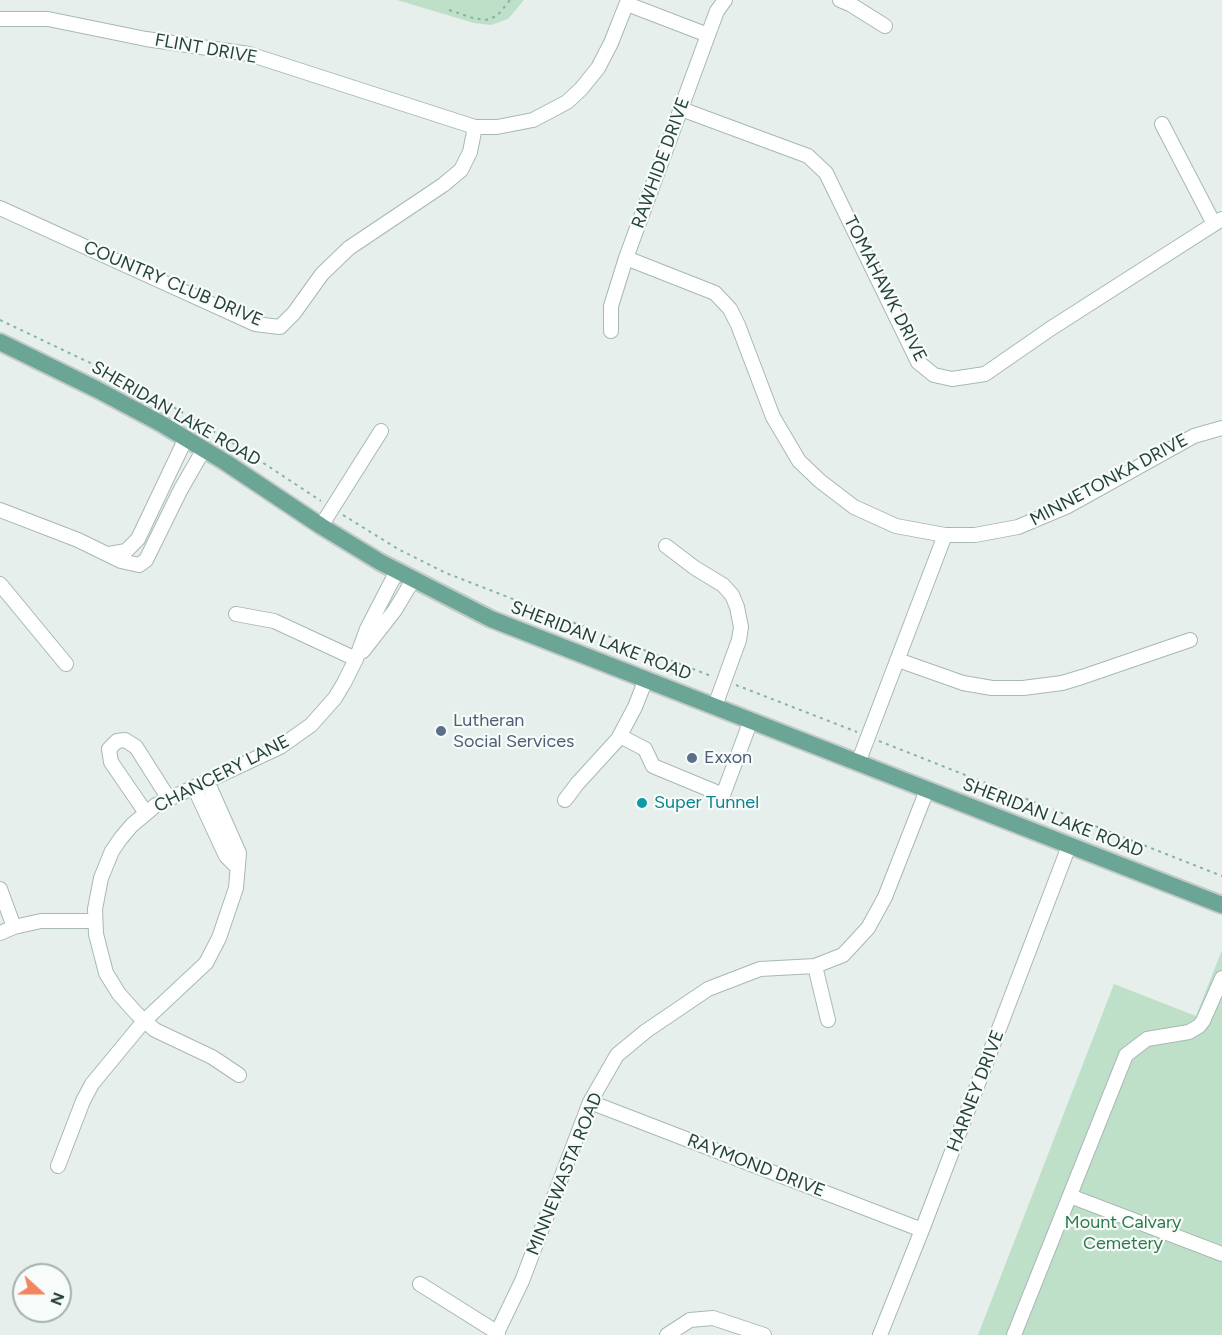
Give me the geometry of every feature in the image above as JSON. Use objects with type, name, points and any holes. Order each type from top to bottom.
[{"type":"main road","name":"SHERIDAN LAKE ROAD","points":[[0,342],[96,389],[186,438],[321,526],[413,580],[491,619],[1222,905]]},
{"type":"street","name":"RAWHIDE DRIVE","points":[[611,331],[611,306],[626,258],[717,11],[725,0]]},
{"type":"street","points":[[840,0],[885,26]]},
{"type":"street","points":[[475,127],[497,127],[533,120],[567,102],[598,68],[628,2],[708,35]]},
{"type":"street","name":"FLINT DRIVE","points":[[0,19],[48,19],[146,39],[249,54],[475,127]]},
{"type":"street","name":"TOMAHAWK DRIVE","points":[[681,109],[808,156],[826,172],[918,362],[934,375],[952,379],[984,374],[1218,221]]},
{"type":"street","points":[[1162,124],[1218,221]]},
{"type":"street","name":"COUNTRY CLUB DRIVE","points":[[0,208],[255,324],[280,327],[294,313],[322,274],[349,248],[461,170],[470,152],[475,127]]},
{"type":"street","name":"MINNETONKA DRIVE","points":[[626,258],[715,293],[730,309],[773,417],[799,461],[820,482],[855,507],[896,526],[945,535],[975,535],[1018,527],[1068,506],[1194,436],[1222,428]]},
{"type":"street","points":[[321,526],[381,431]]},
{"type":"street","points":[[109,554],[126,551],[138,539],[186,438]]},
{"type":"street","points":[[0,510],[134,565],[139,565],[146,560],[181,489],[204,449]]},
{"type":"street","points":[[858,762],[945,535]]},
{"type":"street","points":[[666,546],[723,585],[734,599],[741,627],[735,655],[715,706]]},
{"type":"street","name":"CHANCERY LANE","points":[[356,660],[367,629],[397,571]]},
{"type":"street","name":"CHANCERY LANE","points":[[239,1075],[212,1057],[168,1037],[144,1021],[119,994],[106,973],[100,955],[95,921],[101,878],[112,851],[132,825],[146,813],[169,799],[280,747],[311,725],[335,698],[356,660],[395,610],[413,580]]},
{"type":"street","points":[[0,584],[66,664]]},
{"type":"street","points":[[237,614],[274,621],[356,660]]},
{"type":"street","points":[[898,660],[969,685],[1023,688],[1062,683],[1190,640]]},
{"type":"street","points":[[565,800],[620,736],[635,708],[646,679]]},
{"type":"street","points":[[620,736],[645,749],[653,766],[723,795],[751,720]]},
{"type":"street","points":[[146,813],[111,762],[110,749],[117,741],[125,740],[136,747],[169,799]]},
{"type":"street","points":[[58,1166],[83,1101],[92,1084],[144,1021],[196,974],[212,952],[236,888],[238,868],[226,856],[200,784]]},
{"type":"street","name":"MINNEWASTA ROAD","points":[[497,1334],[522,1281],[590,1102],[617,1055],[646,1031],[708,989],[760,969],[815,966],[843,955],[868,928],[885,897],[927,790]]},
{"type":"street","name":"HARNEY DRIVE","points":[[880,1335],[1069,846]]},
{"type":"street","points":[[0,889],[14,927]]},
{"type":"street","points":[[0,933],[14,927],[41,921],[95,921]]},
{"type":"street","points":[[815,966],[828,1020]]},
{"type":"street","points":[[1014,1335],[1126,1055],[1147,1039],[1188,1032],[1199,1026],[1222,978]]},
{"type":"street","name":"RAYMOND DRIVE","points":[[590,1102],[922,1230]]},
{"type":"street","points":[[1070,1196],[1222,1254]]},
{"type":"street","points":[[420,1284],[497,1334]]},
{"type":"street","points":[[667,1335],[690,1320],[713,1318],[764,1335]]},
{"type":"path","points":[[448,10],[486,20],[497,16],[510,0]]},
{"type":"path","points":[[0,320],[105,370],[170,405],[398,549],[438,570],[1222,876]]},
{"type":"green space","points":[[397,0],[524,0],[508,19],[491,25],[474,23]]},
{"type":"green space","name":"Mount Calvary Cemetery","points":[[1222,950],[1222,1335],[978,1335],[1114,984],[1196,1016]]},
{"type":"place","name":"Lutheran Social Services","points":[[441,731]]},
{"type":"place","name":"Exxon","points":[[692,758]]},
{"type":"place","name":"Super Tunnel","points":[[642,803]]}]
